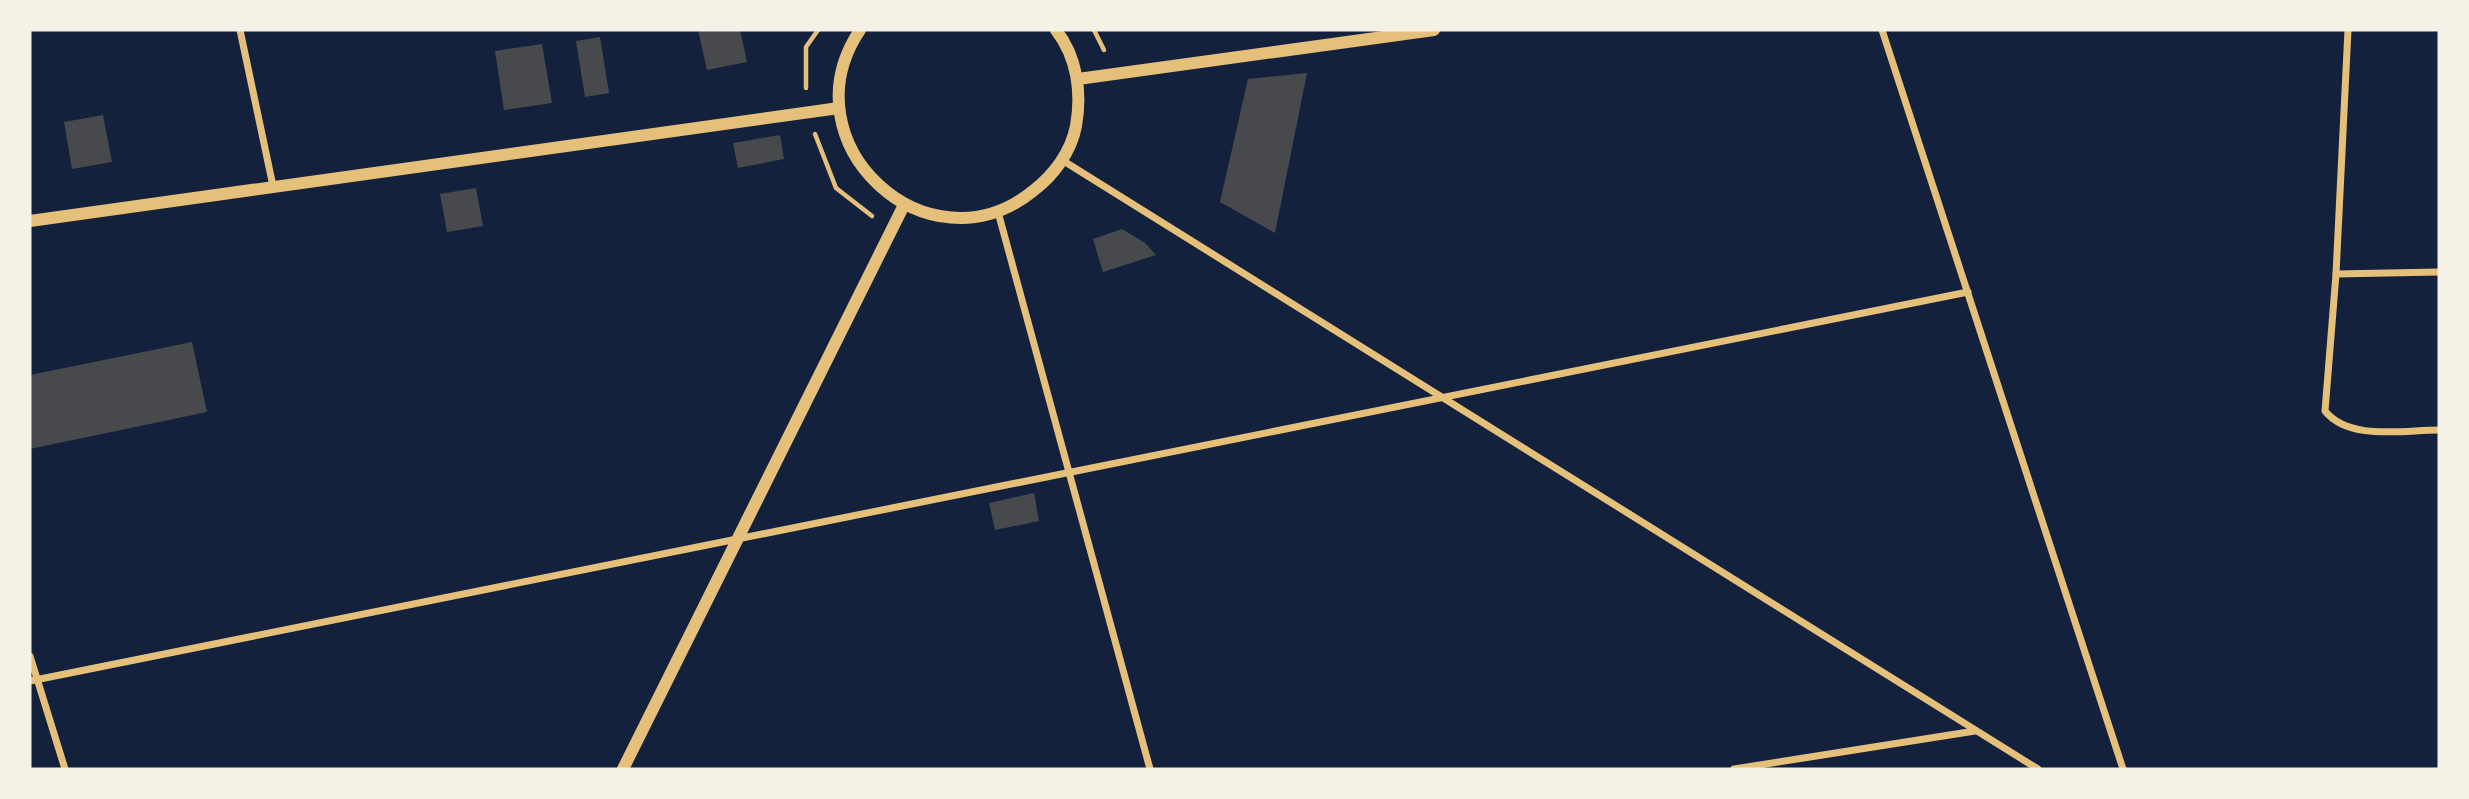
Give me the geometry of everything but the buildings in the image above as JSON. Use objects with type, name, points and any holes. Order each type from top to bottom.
[{"type":"street","points":[[240,30],[273,186]]},
{"type":"street","points":[[860,30],[844,63],[839,108],[845,137],[859,165],[879,187],[904,205],[934,216],[966,218],[998,212],[1023,200],[1045,182],[1062,160],[1074,135],[1079,107],[1078,79],[1065,41],[1056,30]]},
{"type":"street","points":[[1078,79],[1434,30]]},
{"type":"street","points":[[1882,30],[2123,769]]},
{"type":"street","points":[[2348,30],[2336,274],[2325,411],[2334,422],[2352,430],[2439,430]]},
{"type":"street","points":[[30,220],[839,108]]},
{"type":"street","points":[[1062,160],[2038,769]]},
{"type":"street","points":[[623,769],[904,205]]},
{"type":"street","points":[[998,212],[1150,769]]},
{"type":"street","points":[[2336,274],[2439,272]]},
{"type":"street","points":[[34,680],[1968,292]]},
{"type":"street","points":[[30,656],[34,680],[65,769]]},
{"type":"street","points":[[1734,769],[1976,731]]}]
